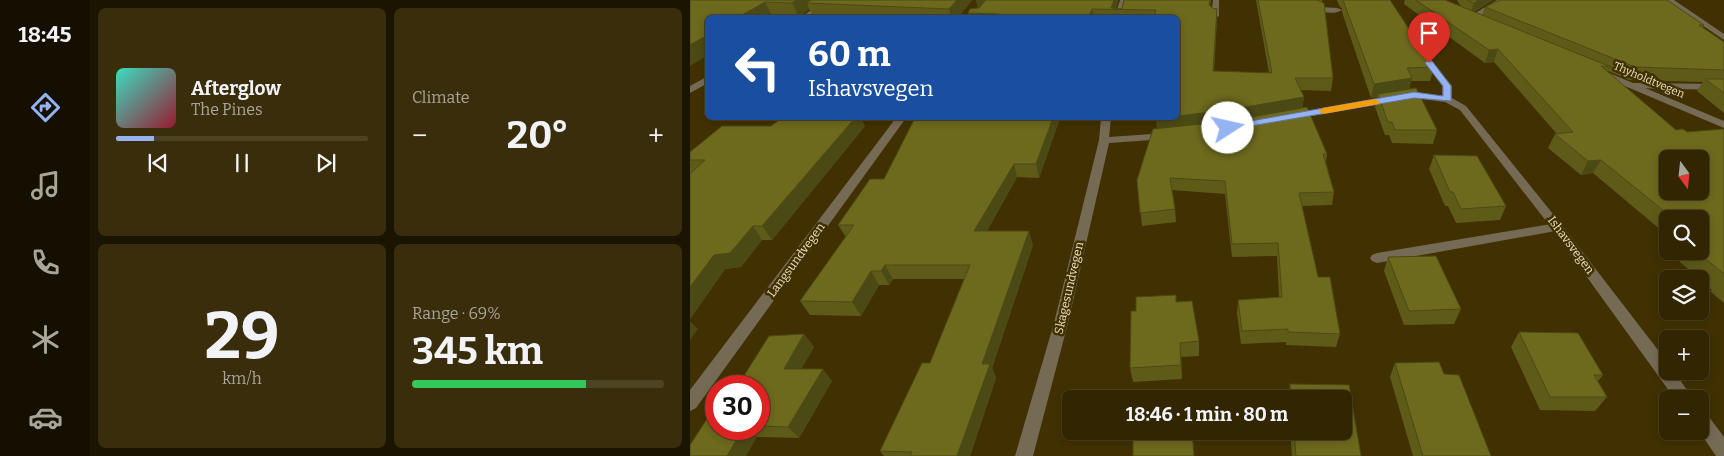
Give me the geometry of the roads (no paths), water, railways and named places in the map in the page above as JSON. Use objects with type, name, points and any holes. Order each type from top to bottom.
[{"type":"street","points":[[808,15],[830,0]]},
{"type":"street","points":[[1119,15],[1123,0]]},
{"type":"street","points":[[1215,16],[1216,0]]},
{"type":"street","points":[[1306,0],[1312,7],[1338,10]]},
{"type":"street","points":[[1471,18],[1491,8],[1501,0]]},
{"type":"street","points":[[1669,0],[1724,38]]},
{"type":"street","points":[[1462,14],[1480,22]]},
{"type":"street","points":[[1420,52],[1447,86],[1448,99]]},
{"type":"street","name":"Thyholdtvegen","points":[[1588,67],[1724,125]]},
{"type":"street","points":[[690,90],[705,81]]},
{"type":"street","points":[[1633,86],[1724,87]]},
{"type":"street","name":"Ishavsvegen","points":[[1287,118],[1414,95],[1448,99],[1469,114],[1557,227],[1678,390]]},
{"type":"street","name":"Langsundvegen","points":[[690,403],[900,120]]},
{"type":"street","name":"Skagesundvegen","points":[[1024,456],[1061,323],[1104,140],[1106,120]]},
{"type":"street","points":[[1104,140],[1176,135]]},
{"type":"street","points":[[1377,258],[1557,227]]},
{"type":"street","points":[[1709,431],[1724,452]]}]
